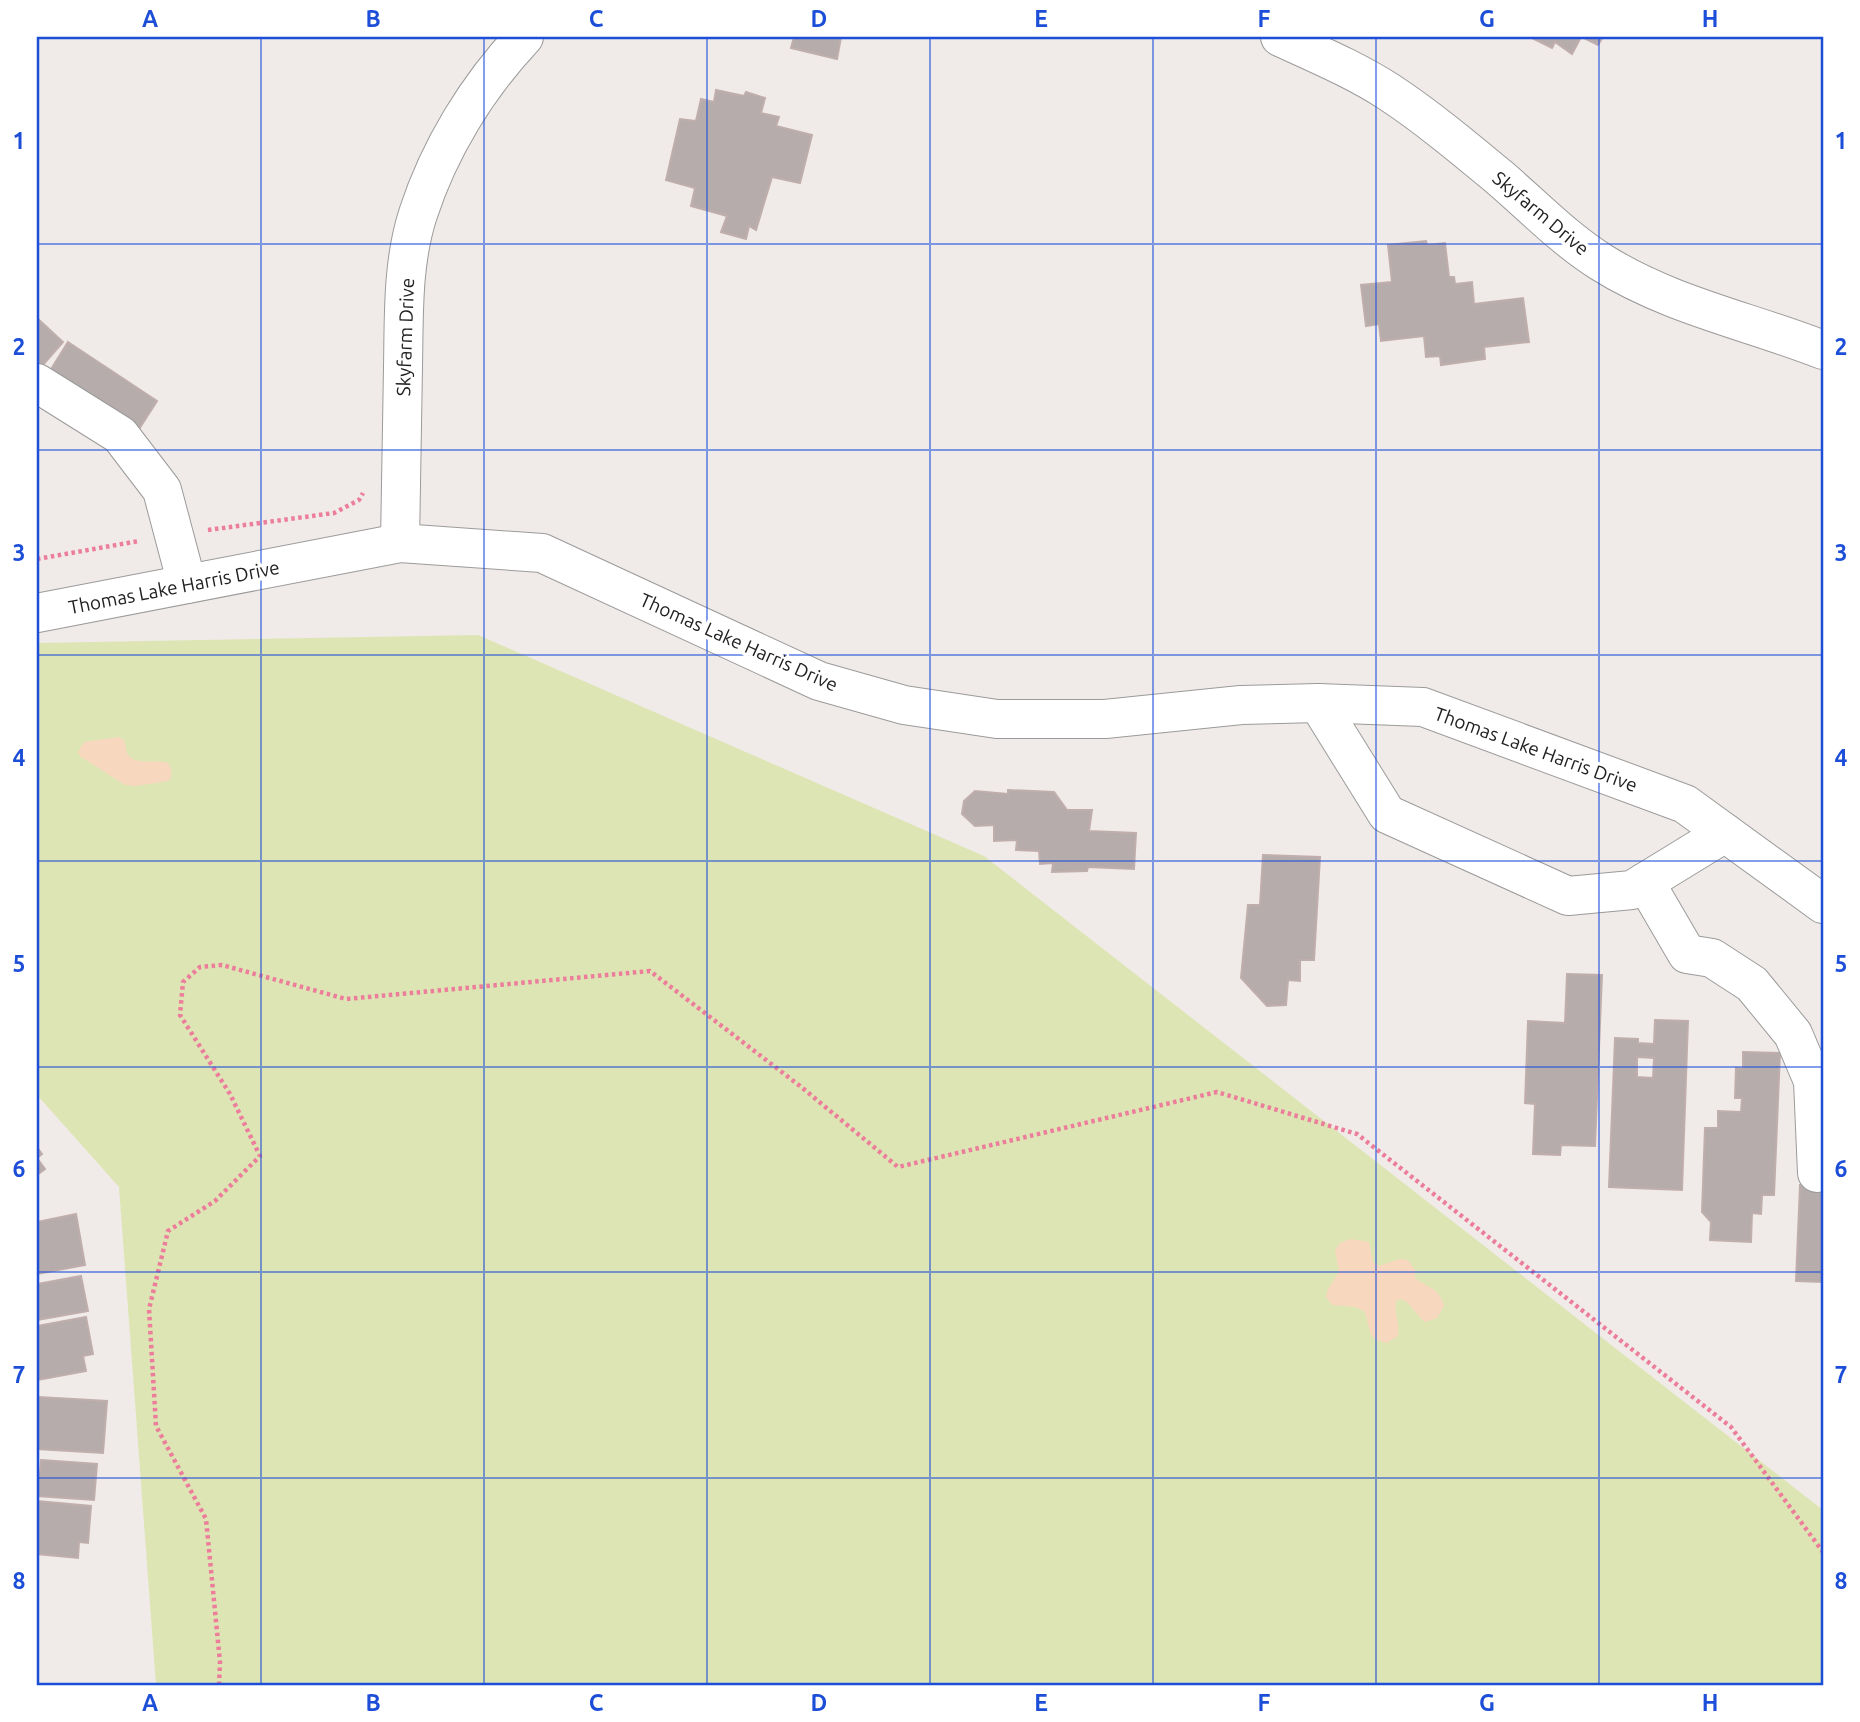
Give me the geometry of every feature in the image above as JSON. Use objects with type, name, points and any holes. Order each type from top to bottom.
[{"type":"street","name":"Skyfarm Drive","points":[[400,543],[405,284],[418,215],[442,157],[467,109],[503,60],[524,37]]},
{"type":"street","name":"Skyfarm Drive","points":[[1280,37],[1337,63],[1389,93],[1459,145],[1555,228],[1600,262],[1644,286],[1695,307],[1772,330],[1823,350]]},
{"type":"street","points":[[37,383],[120,435],[162,490],[187,584]]},
{"type":"street","name":"Thomas Lake Harris Drive","points":[[37,613],[400,543],[542,553],[819,681],[904,705],[997,719],[1105,719],[1241,705],[1318,703],[1423,707],[1685,804],[1823,904]]},
{"type":"street","points":[[1318,703],[1387,814],[1567,896],[1632,890],[1725,833]]},
{"type":"street","points":[[1645,882],[1687,954],[1712,958],[1752,984],[1793,1034],[1813,1081],[1817,1173]]},
{"type":"path","points":[[206,530],[334,513],[359,500],[366,486]]},
{"type":"path","points":[[37,559],[144,540]]},
{"type":"path","points":[[219,1685],[220,1662],[206,1519],[156,1426],[149,1309],[168,1231],[215,1201],[260,1156],[230,1094],[180,1015],[183,982],[200,967],[222,965],[346,999],[650,971],[800,1086],[898,1167],[1217,1092],[1357,1134],[1731,1427],[1823,1552]]},
{"type":"green space","points":[[478,635],[984,856],[1823,1510],[1823,1685],[156,1685],[119,1187],[37,1095],[37,643]]},
{"type":"sand","points":[[119,737],[124,740],[130,757],[168,763],[171,778],[168,781],[125,785],[80,756],[78,752],[84,742]]},
{"type":"sand","points":[[1350,1239],[1369,1242],[1373,1262],[1379,1266],[1400,1259],[1408,1260],[1415,1270],[1415,1278],[1436,1292],[1442,1300],[1444,1306],[1437,1318],[1425,1322],[1405,1301],[1396,1301],[1398,1336],[1387,1343],[1372,1335],[1364,1311],[1355,1307],[1332,1305],[1326,1297],[1339,1272],[1335,1250],[1340,1243]]},
{"type":"building","points":[[794,37],[841,37],[837,59],[791,48]]},
{"type":"building","points":[[1530,37],[1581,37],[1572,54],[1555,42],[1552,48]]},
{"type":"building","points":[[1582,37],[1603,37],[1598,45]]},
{"type":"building","points":[[716,90],[744,96],[746,92],[765,98],[761,113],[779,117],[776,126],[812,135],[800,183],[772,177],[756,230],[749,226],[746,239],[721,232],[727,216],[691,206],[695,188],[666,180],[680,119],[696,121],[701,99],[714,102]]},
{"type":"building","points":[[1426,241],[1427,245],[1445,243],[1449,277],[1454,277],[1455,284],[1472,282],[1474,304],[1523,298],[1529,342],[1484,347],[1485,359],[1441,365],[1440,356],[1426,357],[1424,336],[1381,341],[1379,324],[1366,326],[1361,285],[1392,282],[1388,245]]},
{"type":"building","points":[[37,318],[63,342],[42,366],[37,361]]},
{"type":"building","points":[[68,342],[157,401],[139,429],[50,371]]},
{"type":"building","points":[[1008,790],[1054,792],[1067,810],[1092,810],[1089,831],[1136,833],[1134,869],[1088,867],[1087,871],[1052,872],[1053,863],[1040,864],[1039,851],[1016,850],[1017,840],[994,841],[994,825],[975,826],[962,814],[964,801],[975,791],[1008,794]]},
{"type":"building","points":[[1263,855],[1320,857],[1314,960],[1300,960],[1300,981],[1288,980],[1286,1005],[1267,1006],[1241,978],[1248,905],[1260,905]]},
{"type":"building","points":[[1567,974],[1602,975],[1595,1146],[1561,1145],[1560,1155],[1533,1154],[1535,1104],[1525,1103],[1528,1021],[1565,1023]]},
{"type":"building","points":[[1655,1020],[1688,1021],[1682,1190],[1609,1187],[1615,1038],[1638,1039],[1638,1043],[1654,1044]],"holes":[[[1637,1057],[1654,1058],[1653,1078],[1637,1077]]]},
{"type":"building","points":[[1743,1052],[1780,1053],[1774,1195],[1762,1195],[1761,1214],[1752,1213],[1751,1242],[1710,1240],[1711,1222],[1702,1212],[1705,1128],[1718,1128],[1718,1111],[1741,1112],[1742,1098],[1735,1098],[1736,1068],[1743,1069]]},
{"type":"building","points":[[37,1158],[45,1169],[37,1175]]},
{"type":"building","points":[[1800,1185],[1823,1186],[1823,1282],[1796,1281]]},
{"type":"building","points":[[76,1214],[85,1265],[37,1274],[37,1222]]},
{"type":"building","points":[[81,1276],[88,1311],[37,1320],[37,1284]]},
{"type":"building","points":[[86,1317],[93,1354],[83,1356],[86,1371],[37,1380],[37,1326]]},
{"type":"building","points":[[38,1397],[107,1401],[103,1453],[37,1449]]},
{"type":"building","points":[[41,1460],[97,1464],[94,1500],[37,1496],[37,1472],[40,1473]]},
{"type":"building","points":[[37,1501],[91,1506],[88,1543],[79,1542],[78,1558],[37,1554]]}]
